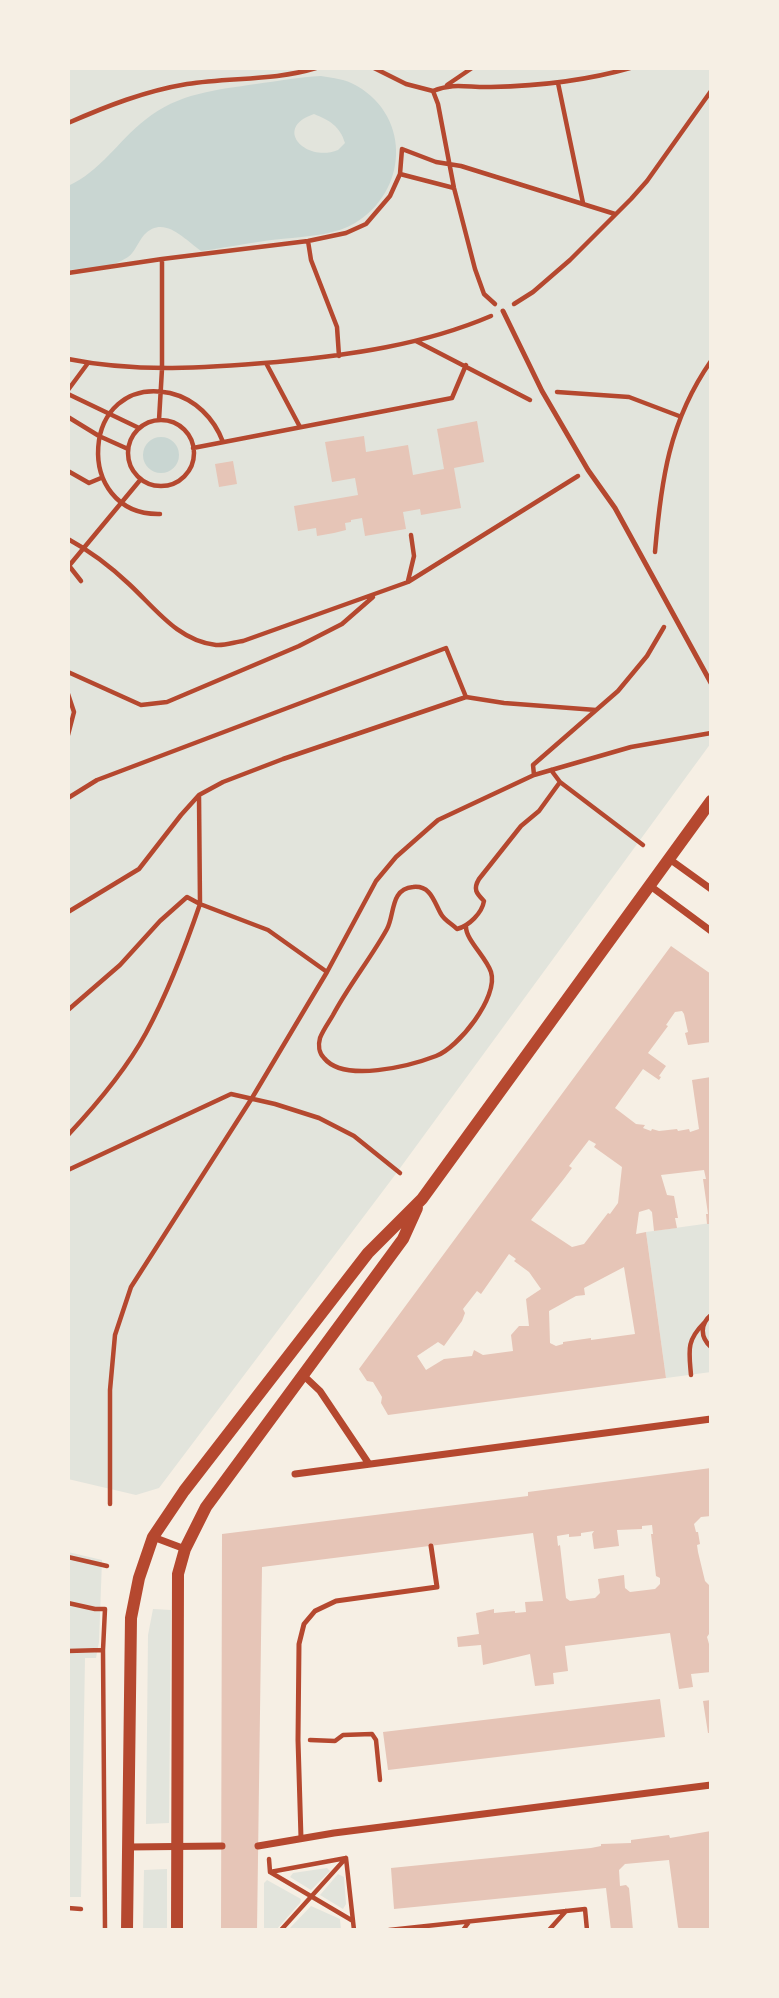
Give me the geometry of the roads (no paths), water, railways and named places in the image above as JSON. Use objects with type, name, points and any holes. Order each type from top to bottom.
[{"type":"street","points":[[127,1930],[131,1618],[139,1578],[153,1538],[212,1454],[368,1253],[422,1199],[711,801]]},
{"type":"street","points":[[668,859],[711,889]]},
{"type":"street","points":[[649,885],[711,931]]},
{"type":"street","points":[[177,1930],[178,1574],[185,1549],[206,1507],[403,1239],[422,1199]]},
{"type":"street","points":[[303,1375],[320,1391],[369,1465]]},
{"type":"street","points":[[295,1474],[711,1419]]},
{"type":"street","points":[[153,1538],[185,1549]]},
{"type":"street","points":[[258,1846],[711,1785]]},
{"type":"street","points":[[128,1847],[222,1846]]},
{"type":"lane","points":[[503,312],[542,391],[588,470],[615,508],[711,682]]},
{"type":"lane","points":[[302,1838],[298,1740],[299,1644],[304,1624],[315,1611],[336,1601],[437,1587],[431,1546]]}]
